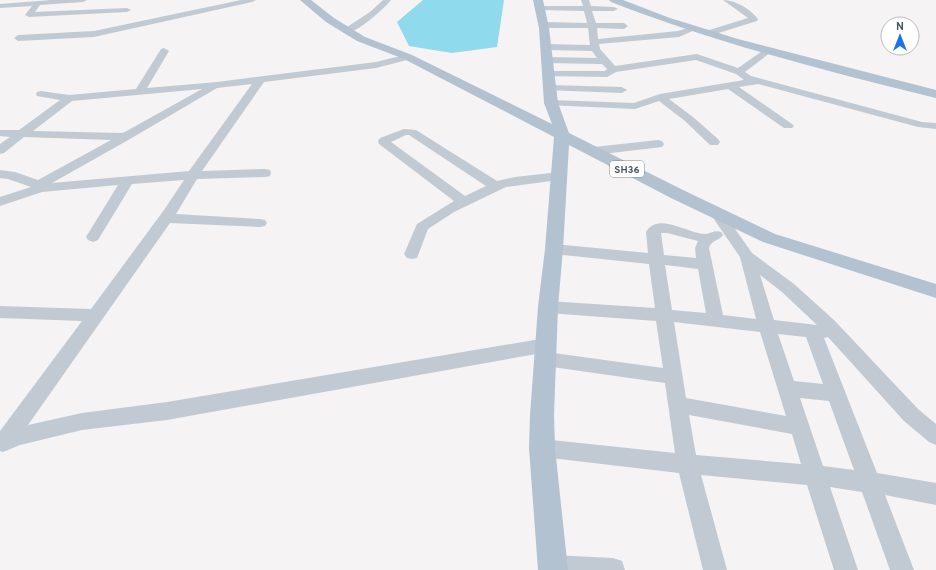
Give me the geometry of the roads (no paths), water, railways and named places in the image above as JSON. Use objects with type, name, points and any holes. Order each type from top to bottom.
[{"type":"main road","name":"SH36","points":[[306,2],[330,20],[361,39],[408,57],[562,134],[621,166],[769,238],[936,291]]},
{"type":"main road","points":[[614,4],[768,50],[936,94]]},
{"type":"main road","points":[[545,35],[551,103],[562,134],[554,249],[549,295],[542,415],[542,445],[553,568]]},
{"type":"street","points":[[0,6],[19,2],[38,3],[83,0]]},
{"type":"street","points":[[18,38],[101,33],[252,0]]},
{"type":"street","points":[[376,0],[377,10]]},
{"type":"street","points":[[347,31],[377,10],[387,0]]},
{"type":"street","points":[[709,33],[754,19],[727,0]]},
{"type":"street","points":[[38,3],[29,15],[127,10]]},
{"type":"street","points":[[590,23],[614,4]]},
{"type":"street","points":[[545,35],[619,17]]},
{"type":"street","points":[[590,23],[604,61]]},
{"type":"street","points":[[545,35],[590,23],[624,26]]},
{"type":"street","points":[[545,35],[590,23],[679,34],[693,28]]},
{"type":"street","points":[[545,35],[604,61],[613,69]]},
{"type":"street","points":[[545,35],[606,74],[613,69],[697,57],[739,72],[746,78],[933,126]]},
{"type":"street","points":[[545,35],[622,90]]},
{"type":"street","points":[[139,92],[164,50]]},
{"type":"street","points":[[739,72],[768,50]]},
{"type":"street","points":[[41,94],[69,98],[217,85],[376,65],[408,57]]},
{"type":"street","points":[[2,443],[166,218],[193,175],[260,80]]},
{"type":"street","points":[[551,103],[635,106],[660,97],[758,81]]},
{"type":"street","points":[[0,202],[39,186],[217,85]]},
{"type":"street","points":[[731,86],[788,126]]},
{"type":"street","points":[[660,97],[689,119],[714,142]]},
{"type":"street","points":[[0,150],[69,98]]},
{"type":"street","points":[[456,206],[385,144],[384,140],[404,132],[412,132],[497,187]]},
{"type":"street","points":[[0,133],[127,137]]},
{"type":"street","points":[[594,151],[658,144]]},
{"type":"street","points":[[0,174],[10,175],[39,186],[127,181],[193,175],[265,174]]},
{"type":"street","points":[[412,254],[422,227],[456,206],[510,182],[559,176]]},
{"type":"street","points":[[93,238],[127,181]]},
{"type":"street","points":[[716,212],[747,257],[788,288],[836,334],[911,415],[936,436]]},
{"type":"street","points":[[166,218],[260,223]]},
{"type":"street","points":[[708,239],[667,228],[657,229],[653,232],[687,464],[715,570]]},
{"type":"street","points":[[716,321],[702,243],[728,230]]},
{"type":"street","points":[[554,249],[705,264]]},
{"type":"street","points":[[747,257],[767,326],[846,570]]},
{"type":"street","points":[[549,295],[664,315],[836,334]]},
{"type":"street","points":[[0,312],[96,315]]},
{"type":"street","points":[[812,331],[902,570]]},
{"type":"street","points":[[2,443],[33,431],[132,414],[167,411],[545,352],[674,377]]},
{"type":"street","points":[[787,388],[836,394]]},
{"type":"street","points":[[678,404],[800,427]]},
{"type":"street","points":[[542,445],[687,464],[815,475],[936,494]]},
{"type":"street","points":[[553,568],[613,570]]},
{"type":"water","points":[[423,0],[504,0],[497,47],[452,53],[409,46],[397,22]]}]
